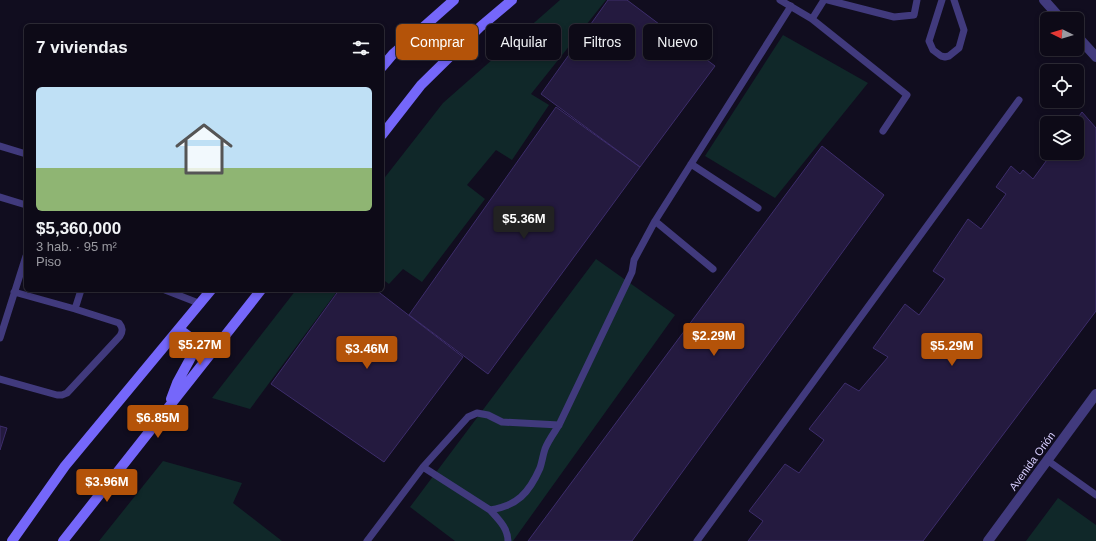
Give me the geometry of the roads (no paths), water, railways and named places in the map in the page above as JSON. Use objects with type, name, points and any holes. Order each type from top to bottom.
[{"type":"main road","points":[[384,65],[393,54],[454,0]]},
{"type":"main road","points":[[384,132],[421,85],[480,27],[512,0]]},
{"type":"main road","points":[[12,541],[65,466],[209,292]]},
{"type":"main road","points":[[63,541],[259,292]]},
{"type":"main road","points":[[165,412],[177,383],[196,348],[195,341],[179,329]]},
{"type":"street","points":[[1044,0],[1055,12]]},
{"type":"street","points":[[1084,44],[1096,57]]},
{"type":"street","name":"Avenida Orión","points":[[988,541],[1096,394]]},
{"type":"lane","points":[[780,0],[812,19],[908,95],[883,131]]},
{"type":"lane","points":[[812,19],[824,0]]},
{"type":"lane","points":[[828,0],[894,17],[914,15],[917,0]]},
{"type":"lane","points":[[942,0],[930,41],[933,50],[945,57],[949,56],[959,48],[964,30],[954,0]]},
{"type":"lane","points":[[490,510],[503,508],[516,502],[532,483],[540,466],[545,449],[559,424],[632,272],[634,260],[655,221],[791,6]]},
{"type":"lane","points":[[697,541],[1019,100]]},
{"type":"lane","points":[[0,146],[24,153]]},
{"type":"lane","points":[[691,164],[758,208]]},
{"type":"lane","points":[[0,197],[24,204]]},
{"type":"lane","points":[[655,221],[713,269]]},
{"type":"lane","points":[[0,338],[24,262]]},
{"type":"lane","points":[[0,379],[57,395],[62,395],[71,390],[123,331],[119,323],[14,292]]},
{"type":"lane","points":[[75,309],[80,292]]},
{"type":"lane","points":[[170,292],[200,304]]},
{"type":"lane","points":[[366,541],[423,467],[468,417],[477,413],[488,414],[502,422],[559,424]]},
{"type":"lane","points":[[1047,460],[1096,495]]},
{"type":"lane","points":[[423,467],[490,510],[508,534],[508,541]]}]
